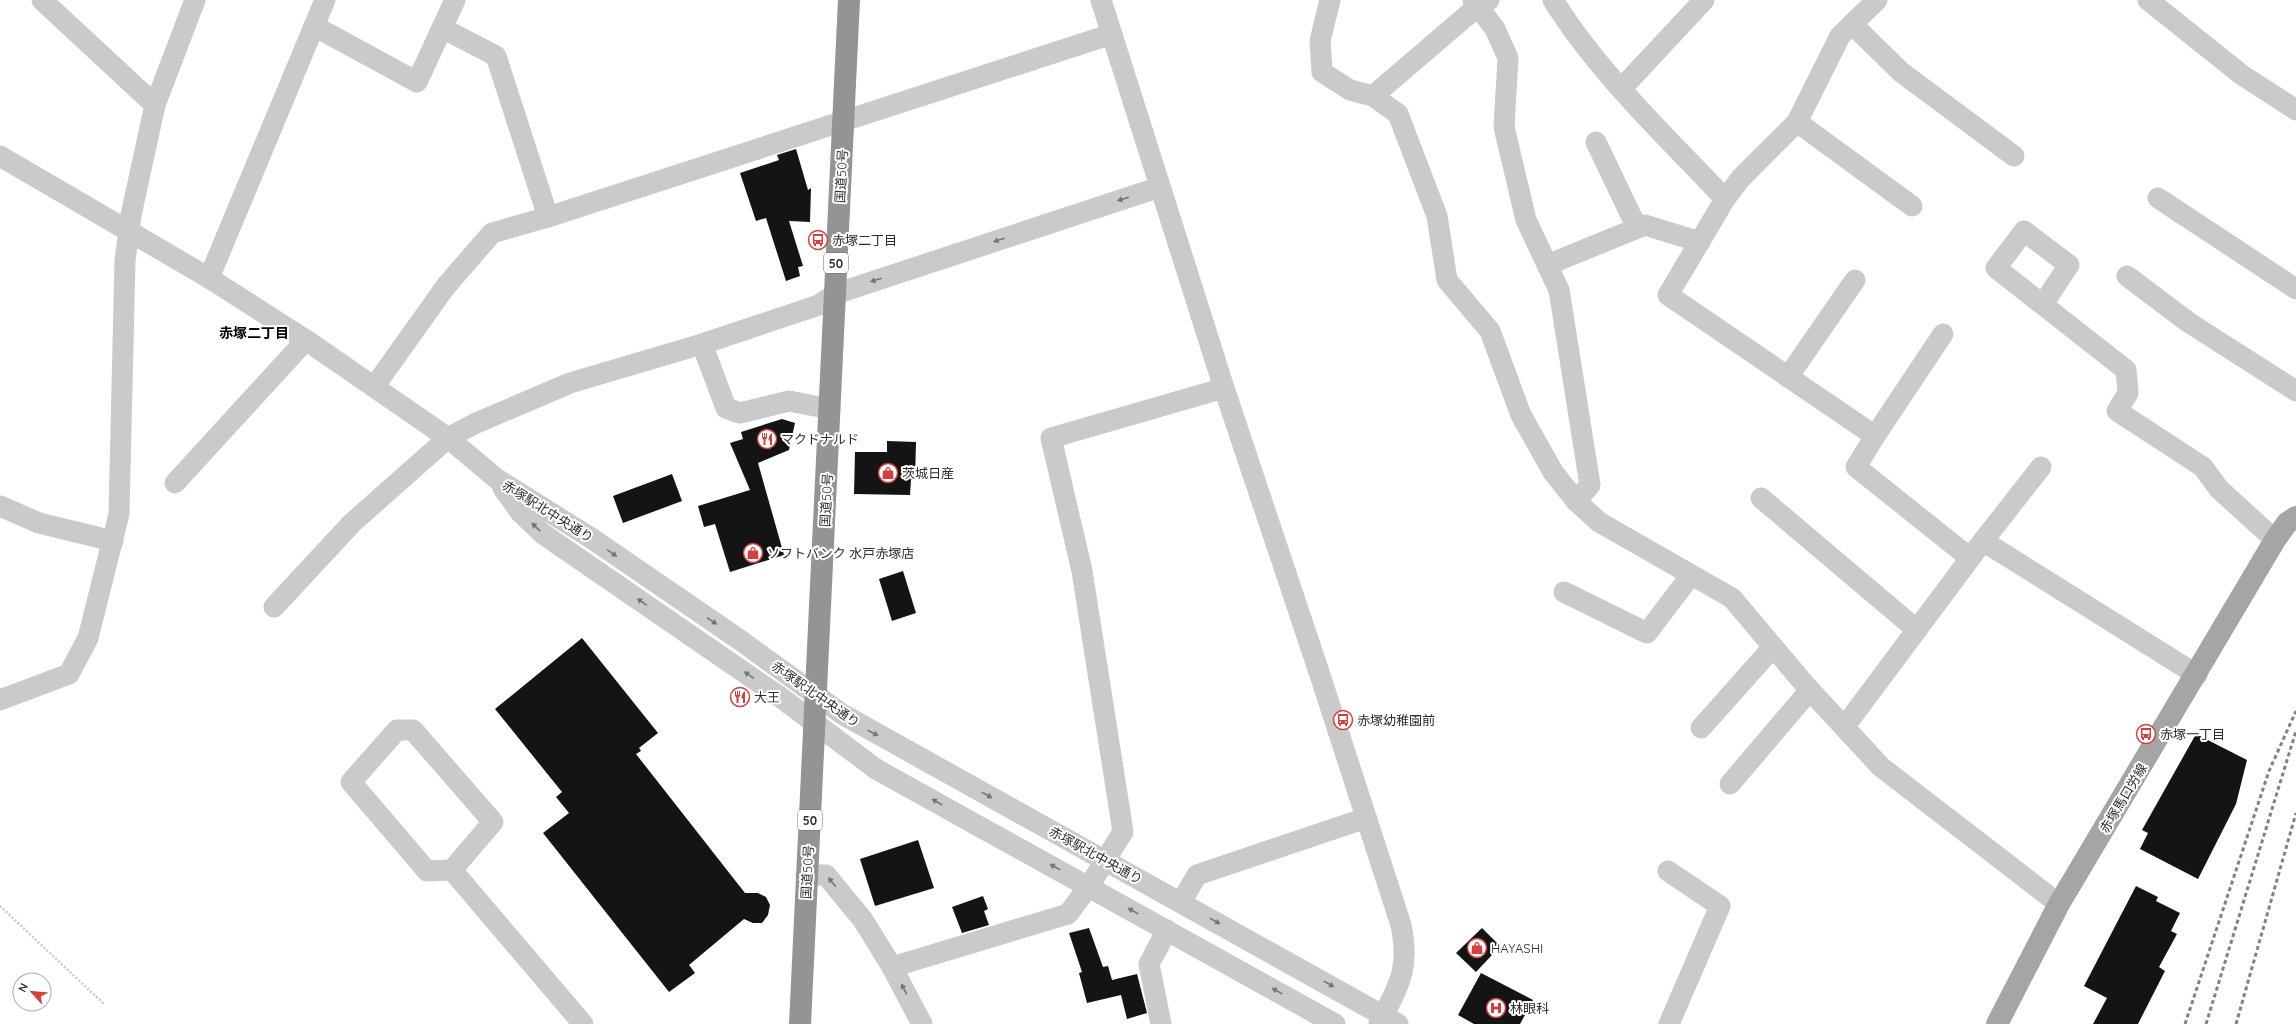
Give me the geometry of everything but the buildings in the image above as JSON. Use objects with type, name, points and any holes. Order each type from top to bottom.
[{"type":"highway","name":"国道50号","points":[[800,1024],[849,0]]},
{"type":"main road","name":"赤塚馬口労線","points":[[1997,1024],[2059,904],[2197,675],[2275,540],[2286,523],[2296,516]]},
{"type":"street","points":[[42,0],[155,105]]},
{"type":"street","points":[[0,700],[69,674],[88,638],[119,514],[125,261],[128,230],[155,105],[195,0]]},
{"type":"street","points":[[209,278],[325,0]]},
{"type":"street","points":[[314,26],[417,82],[455,0]]},
{"type":"street","points":[[1101,0],[1224,388],[1401,925],[1405,947],[1402,979],[1387,1021]]},
{"type":"street","points":[[1330,0],[1320,41],[1322,72],[1350,90],[1373,96],[1398,114],[1437,216],[1447,280],[1490,331],[1520,415],[1553,472],[1576,501],[1599,522],[1732,598],[1810,690],[1845,726],[1881,767],[2059,904]]},
{"type":"street","points":[[1553,0],[1573,32],[1622,88],[1725,199]]},
{"type":"street","points":[[1622,88],[1704,0]]},
{"type":"street","points":[[2148,0],[2242,75],[2296,110]]},
{"type":"street","points":[[1873,1],[1840,36],[1797,122],[1741,178],[1725,199],[1668,295],[1875,436]]},
{"type":"street","points":[[1373,96],[1480,2],[1495,29],[1508,58],[1504,127],[1526,220],[1559,290],[1590,485],[1576,501]]},
{"type":"street","points":[[1852,24],[1901,72],[2014,156]]},
{"type":"street","points":[[442,28],[496,56],[548,217]]},
{"type":"street","points":[[374,387],[446,286],[492,233],[548,217],[843,120],[1112,34]]},
{"type":"street","points":[[1797,122],[1912,206]]},
{"type":"street","points":[[1596,142],[1637,228]]},
{"type":"street","points":[[0,156],[209,278],[306,340],[448,438],[497,479]]},
{"type":"street","points":[[274,608],[352,523],[448,438],[474,424],[570,383],[702,344],[819,305],[835,294],[1160,187]]},
{"type":"street","points":[[2158,198],[2296,289]]},
{"type":"street","points":[[1547,265],[1645,225],[1700,242]]},
{"type":"street","points":[[2127,276],[2188,322],[2296,391]]},
{"type":"street","points":[[1788,377],[1855,280]]},
{"type":"street","points":[[2043,304],[2126,370],[2128,393],[2117,411],[2203,467],[2219,489],[2275,540]]},
{"type":"street","points":[[1943,334],[1856,467],[1970,558]]},
{"type":"street","points":[[175,483],[306,340]]},
{"type":"street","points":[[702,344],[726,408],[740,413],[788,400],[830,409]]},
{"type":"street","points":[[892,967],[1068,914],[1089,886],[1123,832],[1082,571],[1051,438],[1224,388]]},
{"type":"street","points":[[1845,726],[1970,558],[2041,467]]},
{"type":"street","name":"赤塚駅北中央通り","points":[[497,479],[598,542],[740,640],[816,697],[867,730],[1106,860],[1387,1021]]},
{"type":"street","name":"赤塚駅北中央通り","points":[[497,479],[521,513],[543,534],[742,670],[876,769],[1335,1024]]},
{"type":"street","points":[[1761,498],[1917,630]]},
{"type":"street","points":[[0,506],[39,523],[113,541]]},
{"type":"street","points":[[1983,541],[2197,675]]},
{"type":"street","points":[[1564,592],[1647,633],[1691,575]]},
{"type":"street","points":[[1701,728],[1773,647]]},
{"type":"street","points":[[1730,784],[1810,690]]},
{"type":"street","points":[[397,730],[412,730],[493,822],[452,870],[427,871],[351,782],[397,730]]},
{"type":"street","points":[[1181,902],[1197,875],[1366,818]]},
{"type":"street","points":[[452,870],[584,1024]]},
{"type":"street","points":[[1668,871],[1720,906],[1669,1024]]},
{"type":"street","points":[[806,875],[826,875],[863,920],[892,967],[922,1024]]},
{"type":"street","points":[[1161,1024],[1149,964],[1167,930]]},
{"type":"path","points":[[0,906],[104,1004]]},
{"type":"railway","points":[[2185,1024],[2269,771],[2296,711]]},
{"type":"railway","points":[[2206,1024],[2296,731]]},
{"type":"railway","points":[[2236,1024],[2296,813]]},
{"type":"place","name":"赤塚二丁目","points":[[818,240]]},
{"type":"place","name":"マクドナルド","points":[[767,439]]},
{"type":"place","name":"茨城日産","points":[[888,473]]},
{"type":"place","name":"ソフトバンク 水戸赤塚店","points":[[753,553]]},
{"type":"place","name":"大王","points":[[740,697]]},
{"type":"place","name":"赤塚幼稚園前","points":[[1343,720]]},
{"type":"place","name":"赤塚一丁目","points":[[2146,734]]},
{"type":"place","name":"HAYASHI","points":[[1477,948]]},
{"type":"place","name":"林眼科","points":[[1496,1008]]},
{"type":"district","name":"赤塚二丁目","points":[[254,333]]}]
